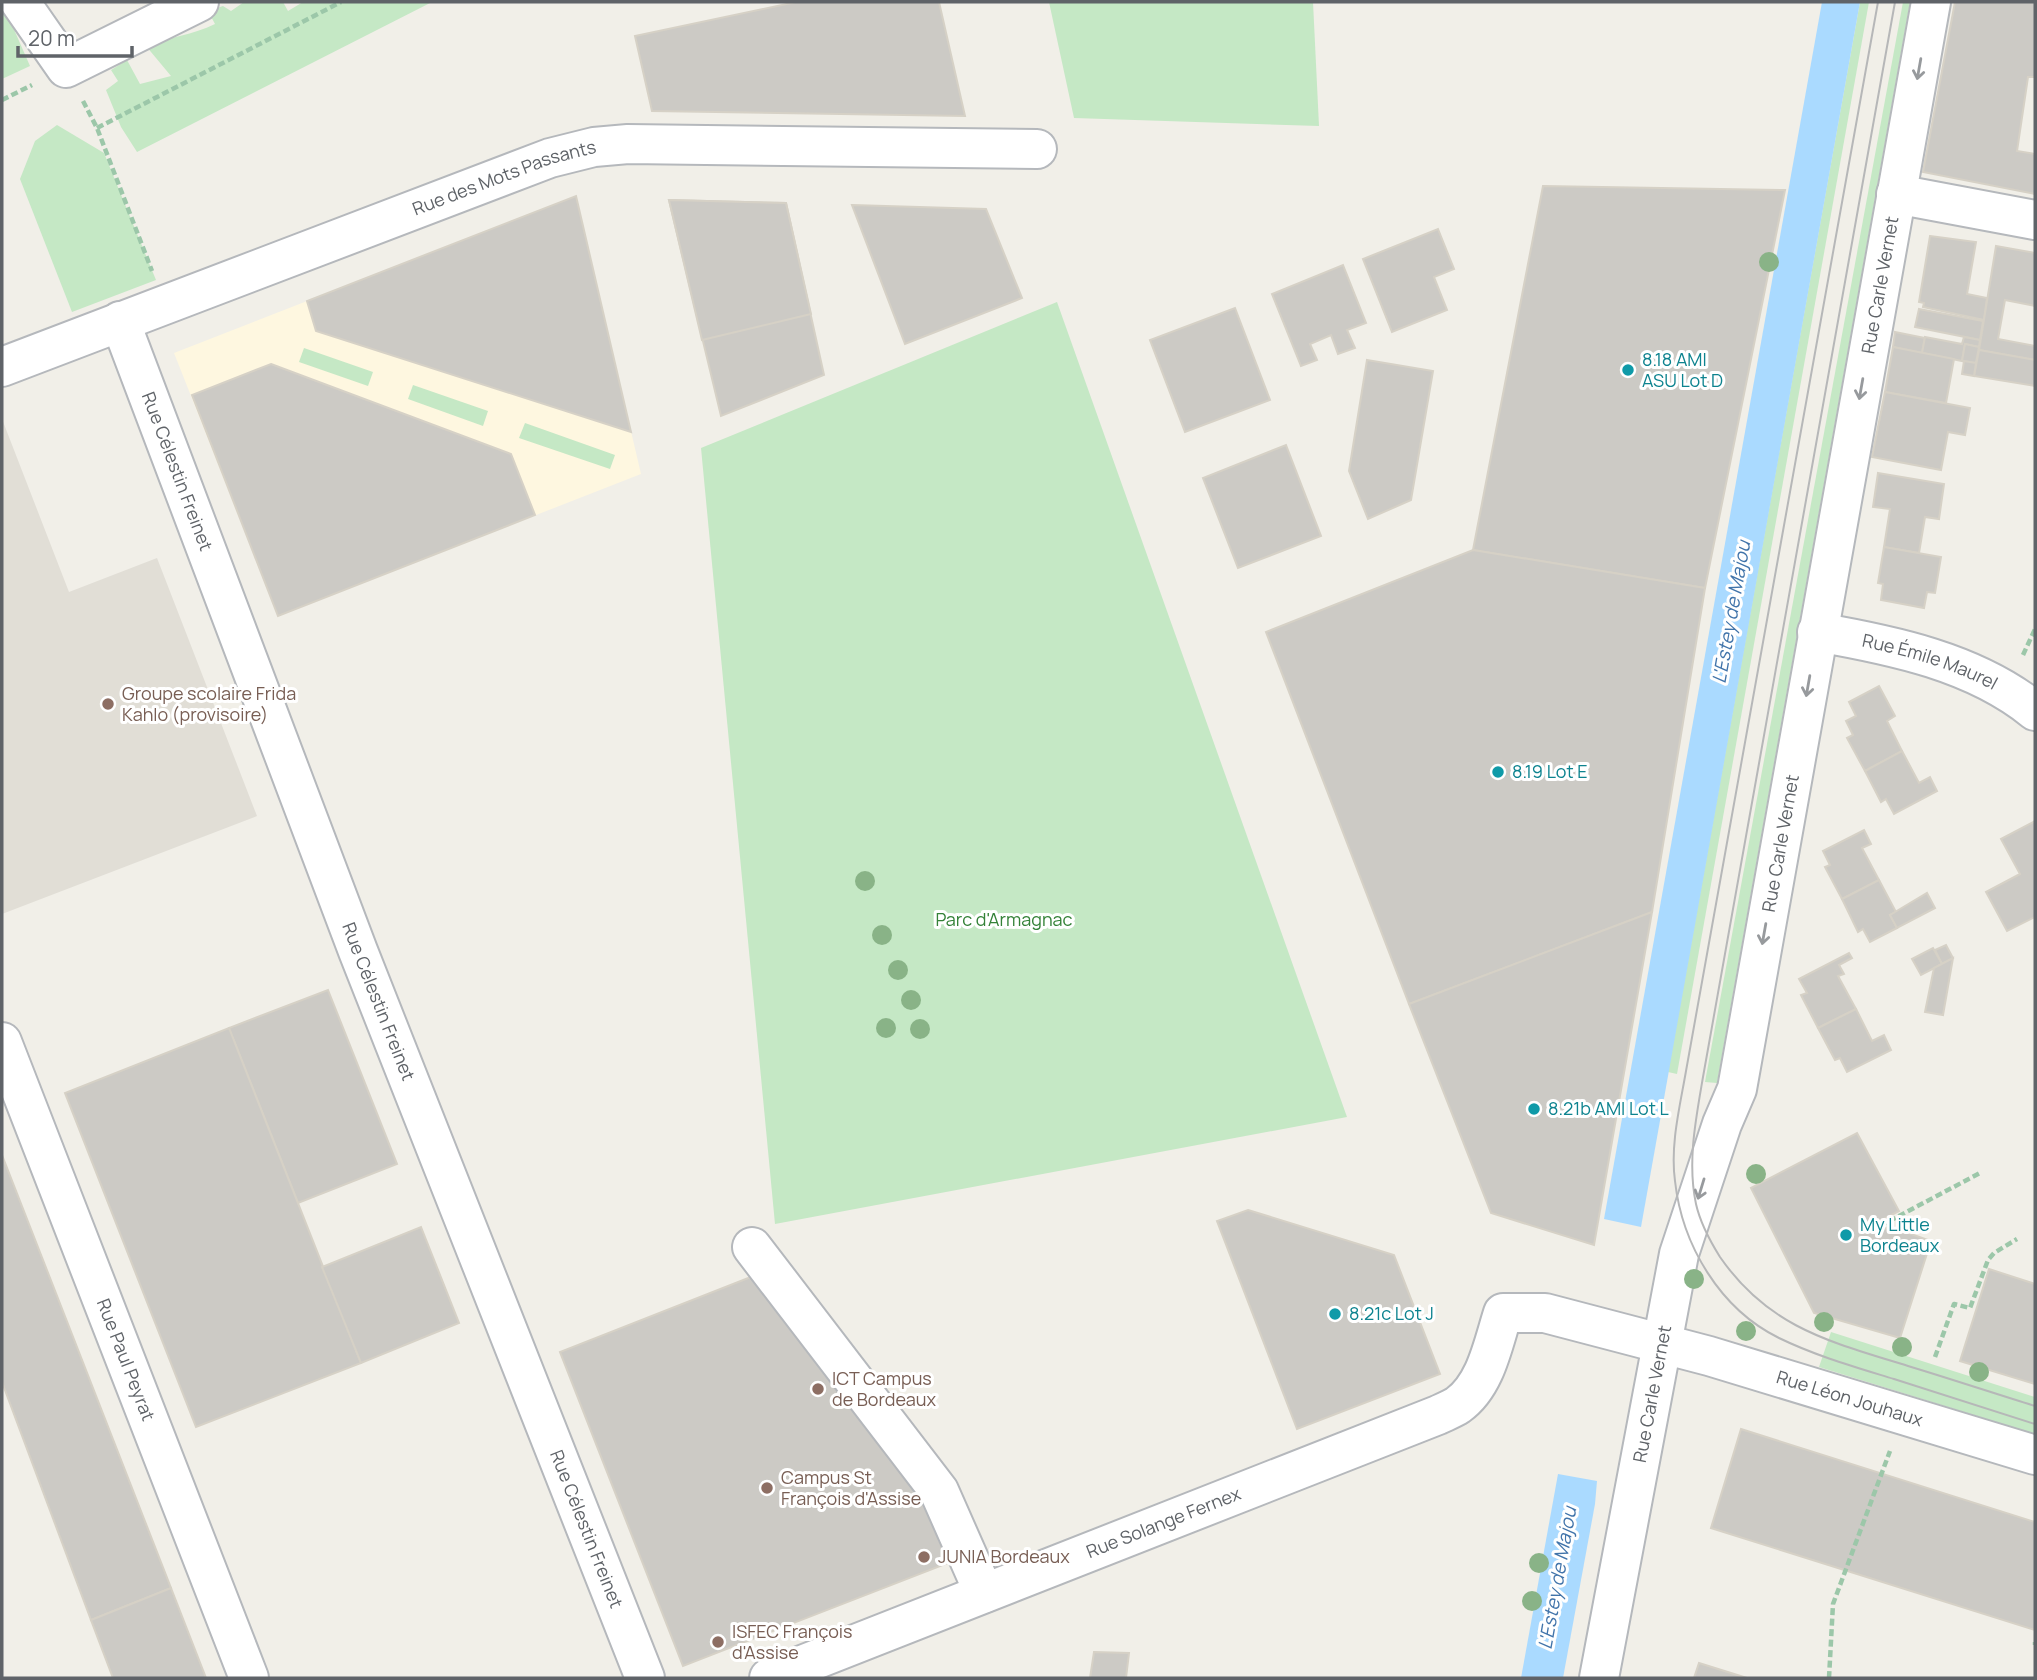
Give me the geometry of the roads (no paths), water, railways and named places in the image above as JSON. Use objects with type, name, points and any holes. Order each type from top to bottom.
[{"type":"street","points":[[20,2],[65,68],[157,11],[199,2]]},
{"type":"street","name":"Rue Carle Vernet","points":[[1599,1678],[1686,1231],[1737,1089],[1931,2]]},
{"type":"street","name":"Rue des Mots Passants","points":[[2,367],[551,158],[594,147],[628,144],[1037,149]]},
{"type":"street","points":[[1896,194],[2035,220]]},
{"type":"street","name":"Rue Célestin Freinet","points":[[120,321],[358,951],[645,1678]]},
{"type":"street","name":"Rue Émile Maurel","points":[[1817,632],[1858,639],[1927,657],[1984,678],[2035,711]]},
{"type":"street","name":"Rue Paul Peyrat","points":[[2,1042],[249,1678]]},
{"type":"street","points":[[752,1247],[939,1491],[984,1593]]},
{"type":"street","name":"Rue Léon Jouhaux","points":[[1503,1312],[1545,1313],[1726,1361],[2035,1455]]},
{"type":"street","name":"Rue Solange Fernex","points":[[769,1678],[1438,1415],[1458,1405],[1476,1385],[1490,1355],[1503,1312]]},
{"type":"water","name":"L'Estey de Majou","points":[[1822,2],[1860,2],[1641,1227],[1604,1219]]},
{"type":"water","name":"L'Estey de Majou","points":[[1558,1474],[1597,1481],[1595,1504],[1563,1678],[1521,1678]]},
{"type":"tram line","points":[[1878,2],[1679,1112],[1674,1154],[1675,1181],[1679,1205],[1695,1251],[1722,1292],[1758,1326],[1821,1356],[2035,1424]]},
{"type":"tram line","points":[[1895,2],[1700,1093],[1694,1140],[1693,1188],[1700,1218],[1720,1257],[1759,1301],[1781,1316],[1803,1329],[1853,1349],[2035,1406]]},
{"type":"place","name":"8.18 AMI ASU Lot D","points":[[1628,370]]},
{"type":"place","name":"Groupe scolaire Frida Kahlo (provisoire)","points":[[108,704]]},
{"type":"place","name":"8.19 Lot E","points":[[1498,772]]},
{"type":"place","name":"8.21b AMI Lot L","points":[[1534,1109]]},
{"type":"place","name":"My Little Bordeaux","points":[[1846,1235]]},
{"type":"place","name":"8.21c Lot J","points":[[1335,1314]]},
{"type":"place","name":"ICT Campus de Bordeaux","points":[[818,1389]]},
{"type":"place","name":"Campus St François d'Assise","points":[[767,1488]]},
{"type":"place","name":"JUNIA Bordeaux","points":[[924,1557]]},
{"type":"place","name":"ISFEC François d'Assise","points":[[718,1642]]},
{"type":"park label","name":"Parc d'Armagnac","points":[[1004,920]]}]
